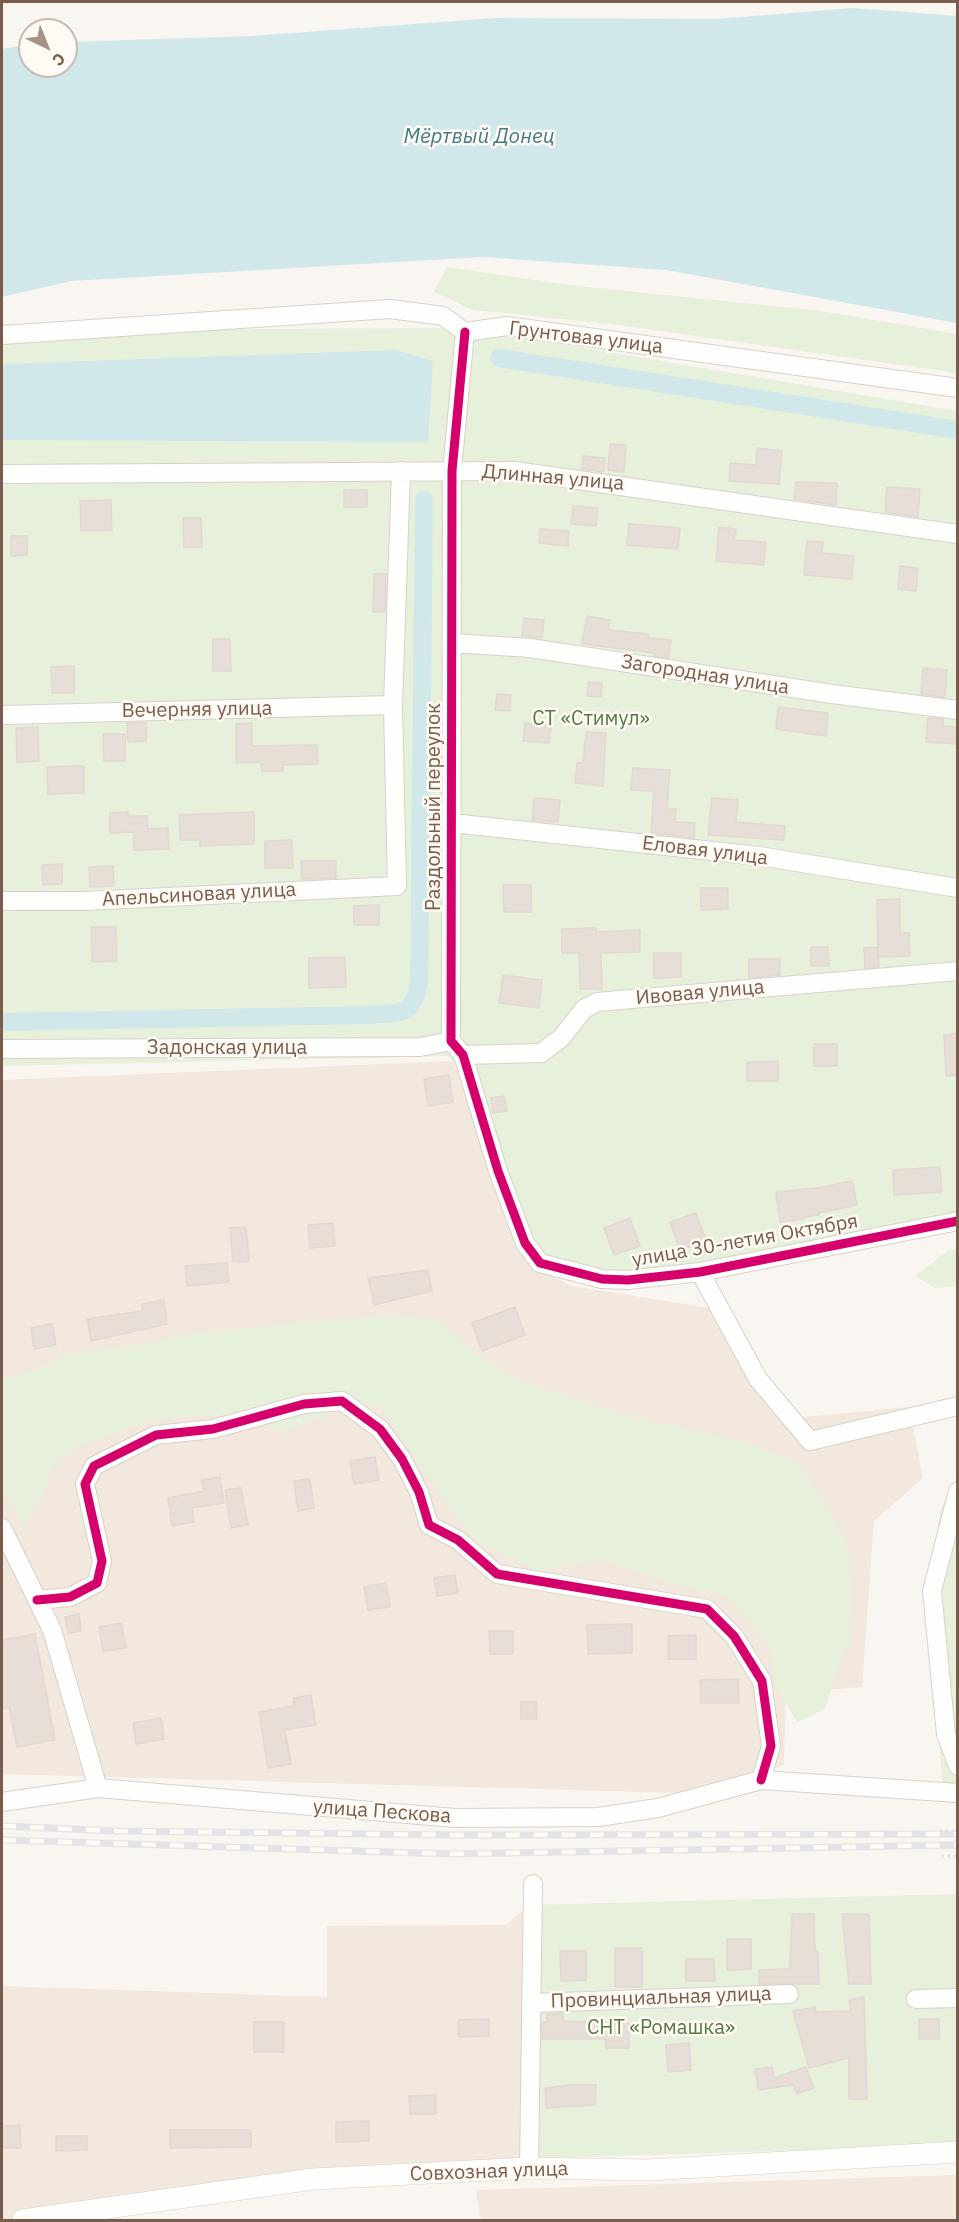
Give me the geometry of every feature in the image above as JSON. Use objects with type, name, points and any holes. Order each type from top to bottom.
[{"type":"street","points":[[2,336],[390,309],[443,316],[465,332]]},
{"type":"street","name":"Грунтовая улица","points":[[465,332],[507,326],[957,388]]},
{"type":"street","name":"Раздольный переулок","points":[[465,332],[452,471],[452,823],[457,1048],[525,1243],[540,1263]]},
{"type":"street","points":[[393,705],[401,471]]},
{"type":"street","name":"Длинная улица","points":[[2,474],[515,471],[567,476],[957,534]]},
{"type":"street","name":"Загородная улица","points":[[452,643],[530,648],[854,697],[957,710]]},
{"type":"street","name":"Вечерняя улица","points":[[2,715],[393,705]]},
{"type":"street","name":"Апельсиновая улица","points":[[2,901],[85,901],[397,886],[393,705]]},
{"type":"street","name":"Еловая улица","points":[[452,823],[759,856],[957,888]]},
{"type":"street","name":"Ивовая улица","points":[[457,1048],[541,1053],[551,1048],[561,1038],[584,1009],[597,1002],[957,971]]},
{"type":"street","name":"Задонская улица","points":[[2,1049],[457,1048]]},
{"type":"street","name":"улица 30-летия Октября","points":[[540,1263],[614,1281],[700,1272],[957,1221]]},
{"type":"street","points":[[700,1272],[758,1379],[810,1441],[957,1406]]},
{"type":"street","points":[[37,1600],[70,1597],[97,1583],[102,1561],[85,1484],[94,1466],[156,1436],[213,1430],[304,1404],[342,1401],[380,1429],[396,1451],[419,1492],[429,1525],[458,1540],[497,1574],[707,1609],[734,1636],[762,1681],[771,1746],[761,1780]]},
{"type":"street","points":[[957,1491],[932,1591],[946,1734],[957,1766]]},
{"type":"street","points":[[2,1528],[52,1630],[98,1788]]},
{"type":"street","name":"улица Пескова","points":[[2,1802],[98,1788],[455,1818],[598,1817],[658,1808],[761,1780],[957,1793]]},
{"type":"street","name":"Провинциальная улица","points":[[529,2168],[533,1884]]},
{"type":"street","name":"Провинциальная улица","points":[[532,2003],[789,1994]]},
{"type":"street","points":[[916,1999],[957,1998]]},
{"type":"street","name":"Совхозная улица","points":[[23,2220],[313,2180],[529,2168],[647,2170],[957,2152]]},
{"type":"path","points":[[940,1831],[957,1831]]},
{"type":"path","points":[[942,1856],[957,1856]]},
{"type":"shaded area","points":[[453,1061],[522,1250],[535,1268],[571,1286],[728,1311],[794,1418],[909,1407],[923,1478],[874,1521],[862,1687],[786,1693],[784,1765],[743,1779],[717,1794],[2,1774],[2,1080]]},
{"type":"shaded area","points":[[529,1905],[530,2159],[77,2220],[2,2220],[2,1986],[327,1997],[327,1926],[506,1925]]},
{"type":"shaded area","points":[[957,2175],[957,2220],[481,2220],[476,2190]]},
{"type":"green space","points":[[447,267],[568,285],[821,311],[957,334],[957,373],[611,324],[473,310],[434,292]]},
{"type":"green space","name":"СТ «Стимул»","points":[[440,328],[514,336],[957,411],[957,1228],[684,1277],[573,1274],[535,1257],[462,1073],[448,1056],[2,1066],[2,345],[78,330]]},
{"type":"green space","points":[[957,1249],[957,1286],[935,1288],[915,1276],[949,1250]]},
{"type":"green space","points":[[389,1315],[438,1320],[473,1351],[519,1381],[624,1415],[755,1445],[800,1464],[846,1540],[852,1583],[850,1642],[840,1661],[825,1709],[797,1722],[775,1685],[770,1646],[726,1596],[671,1583],[599,1559],[538,1571],[472,1539],[381,1408],[361,1404],[283,1431],[240,1414],[184,1416],[148,1422],[78,1446],[53,1465],[44,1493],[24,1528],[2,1487],[2,1380],[21,1375],[68,1355],[162,1341],[192,1333]]},
{"type":"green space","points":[[957,1477],[957,1803],[944,1803],[927,1590],[941,1508]]},
{"type":"green space","name":"СНТ «Ромашка»","points":[[957,1894],[957,2145],[530,2159],[529,1905]]},
{"type":"water","name":"Мёртвый Донец","points":[[853,8],[957,16],[957,323],[666,270],[482,257],[71,281],[2,297],[2,49],[18,46],[18,78],[78,78],[78,42],[252,36],[495,18],[716,19]]},
{"type":"water","points":[[396,350],[433,361],[428,442],[2,440],[2,364]]},
{"type":"building","points":[[610,444],[626,445],[624,472],[608,470]]},
{"type":"building","points":[[757,448],[782,451],[779,484],[729,481],[730,463],[756,465]]},
{"type":"building","points":[[583,456],[605,458],[603,472],[582,469]]},
{"type":"building","points":[[796,482],[837,483],[836,505],[794,499]]},
{"type":"building","points":[[887,487],[920,489],[918,517],[885,512]]},
{"type":"building","points":[[344,490],[367,490],[367,507],[344,507]]},
{"type":"building","points":[[111,500],[112,530],[81,531],[80,501]]},
{"type":"building","points":[[573,506],[598,508],[596,526],[571,524]]},
{"type":"building","points":[[183,518],[201,518],[202,547],[184,547]]},
{"type":"building","points":[[629,524],[680,528],[678,549],[627,545]]},
{"type":"building","points":[[719,527],[736,529],[734,540],[766,542],[764,565],[716,561]]},
{"type":"building","points":[[540,529],[569,531],[568,546],[539,543]]},
{"type":"building","points":[[11,536],[27,536],[27,555],[11,556]]},
{"type":"building","points":[[807,541],[823,542],[822,553],[854,556],[852,579],[804,575]]},
{"type":"building","points":[[900,566],[918,568],[916,591],[898,589]]},
{"type":"building","points":[[374,574],[386,574],[385,612],[373,612]]},
{"type":"building","points":[[587,616],[610,620],[608,630],[649,634],[648,638],[671,640],[669,658],[654,656],[655,653],[582,644]]},
{"type":"building","points":[[524,618],[544,620],[542,638],[522,636]]},
{"type":"building","points":[[213,639],[230,639],[231,671],[213,671]]},
{"type":"building","points":[[74,666],[74,693],[52,693],[51,667]]},
{"type":"building","points":[[923,668],[947,670],[945,697],[921,694]]},
{"type":"building","points":[[588,682],[602,683],[601,697],[587,696]]},
{"type":"building","points":[[497,694],[511,695],[510,711],[495,710]]},
{"type":"building","points":[[778,707],[828,713],[826,736],[776,729]]},
{"type":"building","points":[[928,718],[943,719],[943,726],[957,727],[957,744],[926,742]]},
{"type":"building","points":[[127,723],[146,723],[146,741],[128,742]]},
{"type":"building","points":[[252,723],[252,746],[317,745],[318,764],[283,765],[283,771],[262,771],[261,762],[236,763],[236,724]]},
{"type":"building","points":[[525,723],[551,725],[549,743],[523,741]]},
{"type":"building","points":[[38,727],[39,761],[17,762],[16,728]]},
{"type":"building","points":[[586,732],[606,733],[603,786],[575,783],[577,763],[583,763]]},
{"type":"building","points":[[103,734],[125,734],[125,761],[104,761]]},
{"type":"building","points":[[84,766],[84,793],[48,794],[47,767]]},
{"type":"building","points":[[633,768],[670,770],[667,809],[676,809],[675,822],[695,823],[694,838],[651,833],[654,791],[631,790]]},
{"type":"building","points":[[534,798],[560,800],[558,822],[532,820]]},
{"type":"building","points":[[712,798],[738,800],[736,822],[785,826],[784,840],[708,835]]},
{"type":"building","points":[[128,812],[128,816],[147,816],[148,829],[168,828],[169,849],[134,850],[134,832],[110,833],[110,813]]},
{"type":"building","points":[[254,812],[254,844],[200,846],[200,840],[180,840],[179,815]]},
{"type":"building","points":[[292,840],[293,868],[265,868],[265,841]]},
{"type":"building","points":[[301,861],[336,861],[336,878],[302,879]]},
{"type":"building","points":[[62,864],[62,884],[43,885],[42,865]]},
{"type":"building","points":[[113,866],[114,886],[90,887],[89,867]]},
{"type":"building","points":[[503,885],[531,885],[531,912],[504,912]]},
{"type":"building","points":[[701,888],[728,888],[728,909],[701,910]]},
{"type":"building","points":[[900,899],[900,933],[909,933],[910,956],[878,957],[877,900]]},
{"type":"building","points":[[379,905],[379,925],[354,925],[354,906]]},
{"type":"building","points":[[91,927],[116,927],[117,961],[92,962]]},
{"type":"building","points":[[596,928],[596,932],[640,930],[640,952],[601,953],[602,989],[580,989],[579,953],[562,953],[562,929]]},
{"type":"building","points":[[811,947],[828,947],[829,966],[811,966]]},
{"type":"building","points":[[878,947],[879,967],[865,968],[864,948]]},
{"type":"building","points":[[654,953],[681,953],[681,977],[654,978]]},
{"type":"building","points":[[345,957],[346,987],[309,988],[309,958]]},
{"type":"building","points":[[749,959],[780,959],[780,975],[749,978]]},
{"type":"building","points":[[503,975],[542,980],[539,1008],[499,1003]]},
{"type":"building","points":[[957,1034],[957,1075],[946,1076],[944,1035]]},
{"type":"building","points":[[814,1044],[837,1044],[837,1066],[814,1066]]},
{"type":"building","points":[[778,1061],[778,1081],[747,1081],[747,1062]]},
{"type":"building","points":[[449,1075],[453,1102],[428,1106],[424,1079]]},
{"type":"building","points":[[504,1096],[507,1111],[493,1113],[491,1098]]},
{"type":"building","points":[[940,1167],[942,1192],[894,1195],[893,1170]]},
{"type":"building","points":[[852,1181],[857,1205],[819,1213],[819,1215],[804,1217],[804,1219],[780,1222],[776,1192],[817,1188]]},
{"type":"building","points":[[696,1213],[706,1240],[680,1250],[670,1222]]},
{"type":"building","points":[[630,1218],[640,1246],[614,1255],[604,1228]]},
{"type":"building","points":[[333,1223],[335,1246],[310,1248],[308,1225]]},
{"type":"building","points":[[246,1227],[249,1261],[233,1262],[230,1228]]},
{"type":"building","points":[[227,1263],[229,1282],[187,1286],[185,1266]]},
{"type":"building","points":[[428,1270],[432,1291],[374,1305],[368,1278]]},
{"type":"building","points":[[164,1300],[167,1324],[91,1341],[87,1319],[143,1311],[142,1304]]},
{"type":"building","points":[[515,1307],[525,1335],[482,1351],[472,1323]]},
{"type":"building","points":[[52,1324],[56,1345],[34,1349],[31,1328]]},
{"type":"building","points":[[375,1457],[379,1480],[354,1484],[350,1461]]},
{"type":"building","points":[[220,1477],[224,1503],[192,1508],[194,1522],[172,1526],[168,1498],[204,1491],[202,1480]]},
{"type":"building","points":[[310,1479],[314,1508],[298,1511],[294,1481]]},
{"type":"building","points":[[241,1488],[248,1525],[231,1528],[225,1490]]},
{"type":"building","points":[[455,1575],[458,1593],[437,1596],[434,1578]]},
{"type":"building","points":[[386,1583],[390,1607],[368,1610],[364,1587]]},
{"type":"building","points":[[79,1614],[81,1631],[68,1633],[65,1617]]},
{"type":"building","points":[[121,1623],[126,1648],[103,1651],[99,1627]]},
{"type":"building","points":[[632,1624],[632,1653],[588,1654],[587,1625]]},
{"type":"building","points":[[489,1631],[513,1631],[513,1654],[490,1654]]},
{"type":"building","points":[[35,1634],[55,1740],[17,1747],[9,1707],[2,1709],[2,1640]]},
{"type":"building","points":[[696,1635],[696,1659],[668,1659],[668,1636]]},
{"type":"building","points":[[738,1679],[739,1703],[701,1703],[700,1680]]},
{"type":"building","points":[[311,1695],[316,1725],[285,1730],[291,1764],[268,1768],[259,1712],[294,1706],[293,1698]]},
{"type":"building","points":[[521,1702],[536,1702],[537,1719],[521,1719]]},
{"type":"building","points":[[161,1718],[164,1739],[136,1744],[133,1723]]},
{"type":"building","points":[[792,1914],[814,1914],[819,1984],[759,1984],[759,1970],[790,1969]]},
{"type":"building","points":[[842,1914],[869,1914],[871,1984],[849,1984]]},
{"type":"building","points":[[727,1939],[751,1939],[751,1969],[727,1970]]},
{"type":"building","points":[[615,1948],[642,1948],[642,1987],[615,1987]]},
{"type":"building","points":[[560,1951],[586,1951],[586,1980],[561,1981]]},
{"type":"building","points":[[686,1959],[714,1959],[715,1981],[686,1981]]},
{"type":"building","points":[[864,1997],[867,2099],[849,2099],[849,2058],[809,2068],[793,2011],[815,2007],[816,2012],[850,2011],[849,2000]]},
{"type":"building","points":[[563,2013],[563,2021],[629,2023],[629,2048],[606,2048],[606,2039],[542,2039],[542,2022],[547,2022],[547,2014]]},
{"type":"building","points":[[489,2019],[489,2036],[459,2037],[458,2020]]},
{"type":"building","points":[[919,2019],[939,2019],[939,2039],[919,2039]]},
{"type":"building","points":[[254,2022],[284,2022],[284,2052],[254,2052]]},
{"type":"building","points":[[689,2043],[691,2070],[668,2072],[666,2045]]},
{"type":"building","points":[[772,2067],[774,2078],[806,2067],[814,2088],[797,2094],[793,2085],[758,2090],[755,2069]]},
{"type":"building","points":[[596,2085],[595,2105],[546,2108],[545,2088]]},
{"type":"building","points":[[436,2095],[436,2114],[410,2114],[409,2096]]},
{"type":"building","points":[[369,2121],[369,2141],[336,2142],[336,2122]]},
{"type":"building","points":[[20,2125],[21,2148],[2,2148],[2,2126]]},
{"type":"building","points":[[170,2130],[251,2130],[251,2147],[170,2148]]},
{"type":"building","points":[[56,2136],[87,2136],[87,2150],[56,2151]]},
{"type":"waterway","points":[[499,358],[958,430]]},
{"type":"waterway","points":[[2,1022],[368,1015],[396,1013],[408,1009],[415,998],[419,982],[424,500]]},
{"type":"railway","points":[[2,1826],[117,1831],[456,1835],[958,1834]]},
{"type":"railway","points":[[2,1840],[451,1854],[958,1845]]},
{"type":"cycle path","points":[[465,332],[452,471],[451,1041],[463,1055],[498,1171],[525,1243],[540,1263],[602,1279],[628,1280],[700,1272],[958,1221]]},
{"type":"cycle path","points":[[37,1600],[70,1597],[97,1583],[102,1561],[85,1484],[94,1466],[156,1435],[213,1429],[304,1404],[342,1401],[380,1429],[402,1459],[419,1492],[429,1525],[458,1540],[497,1574],[707,1609],[734,1636],[762,1681],[771,1746],[761,1780]]}]
